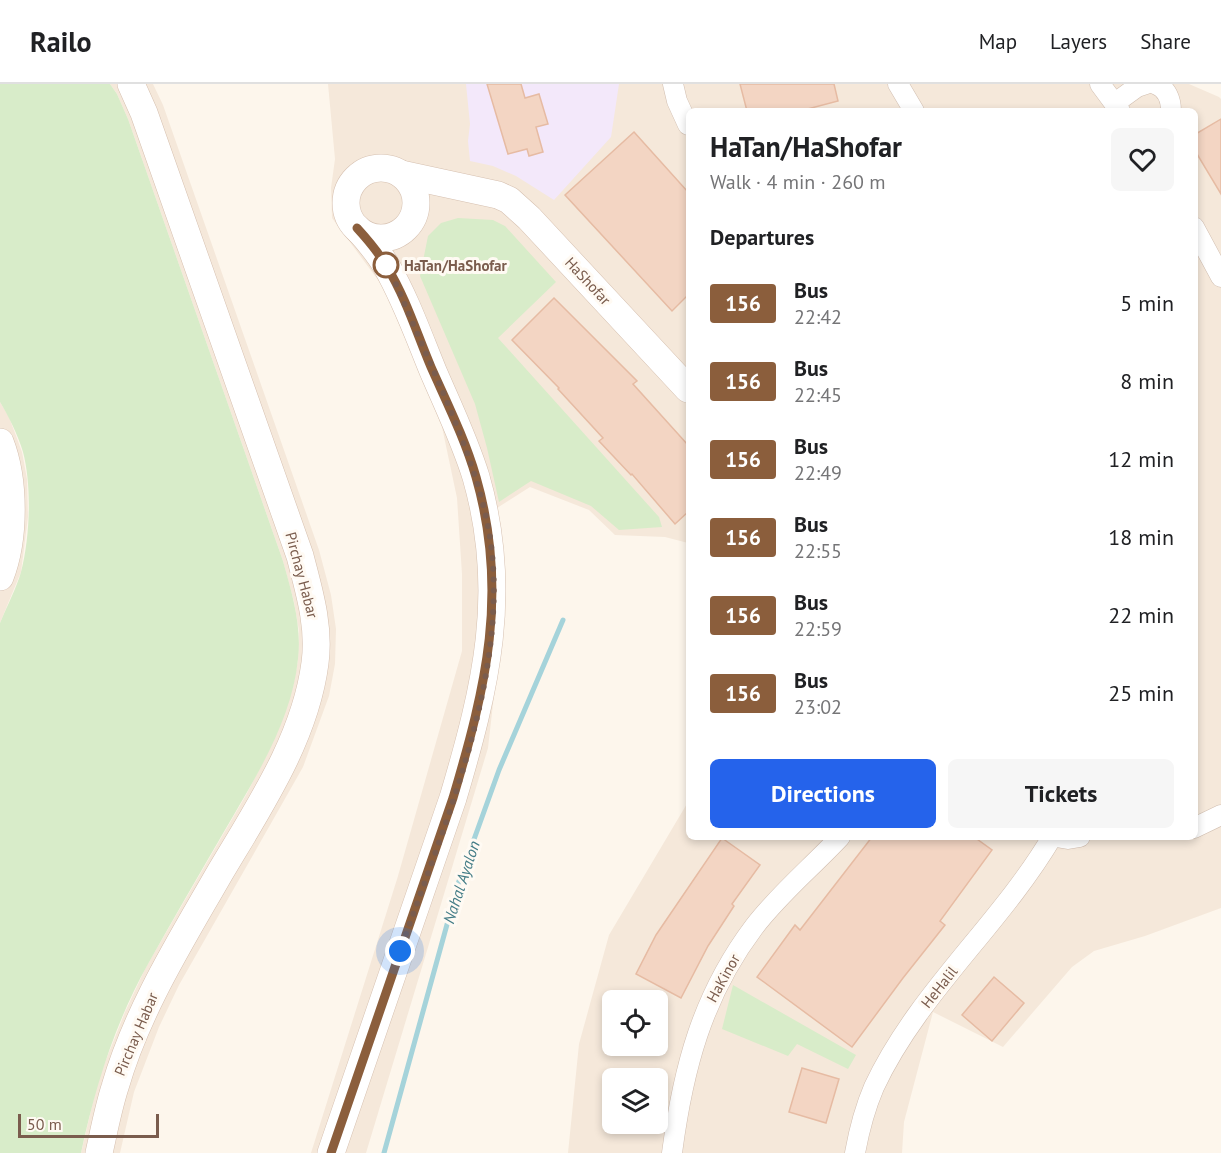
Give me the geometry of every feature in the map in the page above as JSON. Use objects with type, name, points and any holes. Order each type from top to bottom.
[{"type":"street","name":"Pirchay Habar","points":[[99,1153],[115,1085],[141,1018],[161,975],[285,758],[310,691],[315,662],[316,630],[300,556],[148,124],[130,84]]},
{"type":"street","points":[[673,84],[677,101],[686,121]]},
{"type":"street","points":[[898,84],[912,108]]},
{"type":"street","points":[[1100,84],[1118,107],[1137,87],[1146,84]]},
{"type":"street","points":[[1155,84],[1160,85],[1166,92],[1171,108]]},
{"type":"street","points":[[331,1153],[453,798],[481,695],[492,625],[491,552],[485,514],[475,475],[401,295],[384,262],[350,219],[347,208],[348,192],[353,183],[365,172],[376,168],[387,168],[401,174],[412,187],[416,198],[414,213],[408,225],[398,264],[401,295]]},
{"type":"street","name":"HaShofar","points":[[401,174],[498,195],[519,208],[686,387]]},
{"type":"street","name":"HaShofar","points":[[408,225],[427,207],[440,200],[452,195],[476,191]]},
{"type":"street","points":[[357,228],[366,234],[381,238],[397,234],[408,225]]},
{"type":"street","points":[[1198,234],[1221,277]]},
{"type":"street","points":[[0,442],[6,457],[10,481],[10,516],[4,567],[0,577]]},
{"type":"street","points":[[1198,826],[1221,815]]},
{"type":"street","name":"HaKinor","points":[[672,1153],[686,1069],[699,1026],[713,992],[755,925],[837,840]]},
{"type":"street","name":"HeHalil","points":[[855,1153],[860,1126],[874,1088],[895,1048],[922,1009],[1028,877],[1052,840]]},
{"type":"shaded area","points":[[110,84],[153,84],[163,105],[319,550],[331,595],[336,629],[335,664],[329,696],[303,767],[179,985],[159,1027],[134,1092],[120,1153],[81,1153],[98,1080],[125,1012],[146,967],[246,795],[269,750],[293,687],[298,660],[299,631],[283,561],[128,119]]},
{"type":"shaded area","points":[[328,84],[1189,84],[1219,97],[1221,99],[1221,908],[1145,936],[1094,951],[1072,967],[1003,1047],[933,1012],[904,1122],[902,1153],[568,1153],[579,1044],[609,935],[686,805],[686,840],[1198,840],[1198,108],[686,108],[686,542],[665,537],[615,535],[589,510],[530,487],[497,508],[502,625],[488,748],[366,1153],[311,1153],[398,876],[462,651],[462,574],[457,498],[442,427],[384,288],[332,218],[331,188],[335,159]]},
{"type":"shaded area","points":[[466,84],[619,84],[611,137],[554,200],[516,176],[493,166],[470,161],[468,141],[470,124]]},
{"type":"shaded area","points":[[0,402],[9,417],[22,452],[27,479],[28,517],[21,572],[0,623]]},
{"type":"green space","points":[[0,84],[110,84],[117,94],[128,119],[283,561],[299,634],[294,682],[280,727],[260,769],[136,986],[107,1056],[81,1153],[0,1153],[0,623],[21,572],[26,544],[29,496],[26,466],[19,439],[0,402]]},
{"type":"green space","points":[[458,218],[493,220],[505,226],[556,282],[498,338],[659,517],[662,527],[619,530],[591,506],[531,481],[499,502],[475,404],[420,276],[428,236],[441,223]]},
{"type":"green space","points":[[733,985],[856,1055],[848,1069],[797,1044],[788,1056],[722,1029]]},
{"type":"building","points":[[487,84],[521,84],[525,98],[539,94],[548,124],[536,127],[543,152],[529,156],[527,149],[508,154]]},
{"type":"building","points":[[740,84],[834,84],[838,101],[811,108],[746,108]]},
{"type":"building","points":[[1221,119],[1221,194],[1198,156],[1198,133]]},
{"type":"building","points":[[634,132],[686,190],[686,297],[672,311],[565,195]]},
{"type":"building","points":[[554,298],[637,381],[633,384],[686,443],[686,514],[675,524],[632,474],[599,441],[603,438],[559,388],[512,340]]},
{"type":"building","points":[[721,840],[725,840],[760,865],[732,904],[734,906],[708,946],[681,998],[636,974],[656,935]]},
{"type":"building","points":[[870,840],[978,840],[992,850],[940,921],[945,925],[852,1047],[757,977],[795,925],[800,930]]},
{"type":"building","points":[[994,977],[1024,1003],[992,1041],[962,1015]]},
{"type":"building","points":[[802,1068],[839,1079],[826,1123],[789,1112]]},
{"type":"waterway","name":"Nahal Ayalon","points":[[384,1153],[459,881],[499,770],[563,620]]},
{"type":"bus line","name":"156","points":[[331,1153],[464,764],[481,695],[492,625],[491,552],[485,514],[475,475],[398,288],[380,255],[357,228]]},
{"type":"place","name":"HaTan/HaShofar","points":[[386,265]]},
{"type":"route","points":[[386,265],[398,288],[475,475],[485,514],[491,552],[493,589],[488,660],[473,729],[453,798],[400,951]]}]
